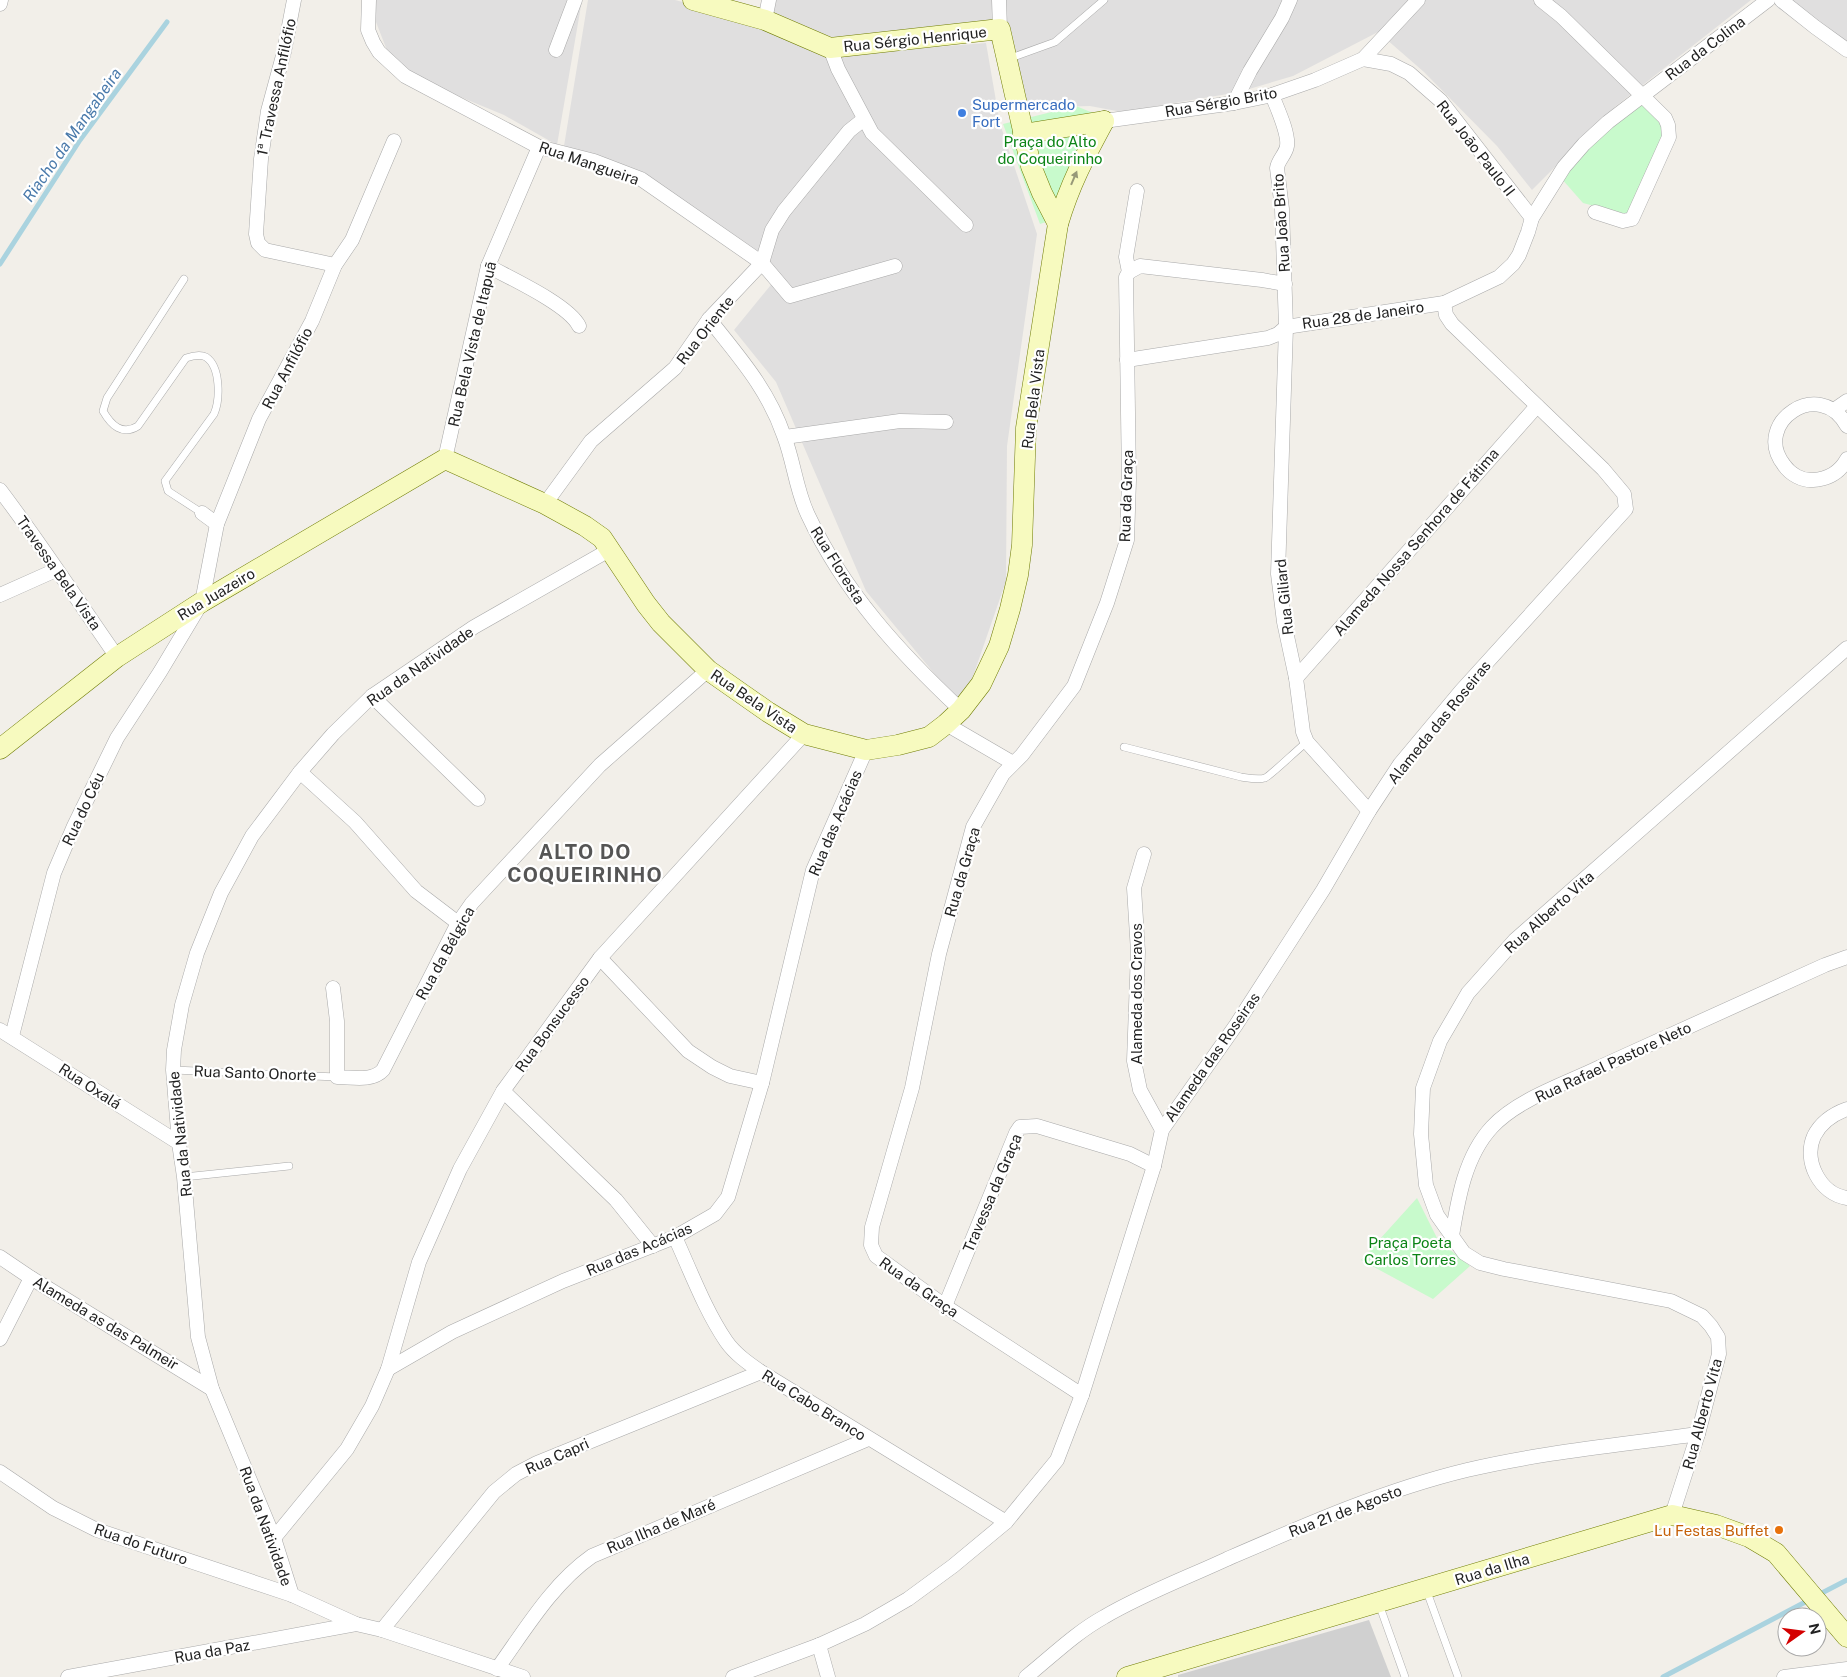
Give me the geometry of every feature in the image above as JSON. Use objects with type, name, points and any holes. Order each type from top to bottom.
[{"type":"main road","name":"Rua Sérgio Henrique","points":[[693,0],[767,10],[830,48],[1000,29]]},
{"type":"main road","points":[[1000,29],[1031,166],[1058,224]]},
{"type":"main road","name":"Rua Sérgio Brito","points":[[1023,134],[1104,121]]},
{"type":"main road","name":"Rua Bela Vista","points":[[445,459],[545,504],[586,526],[602,538],[661,623],[708,670],[768,712],[804,734],[866,750],[898,745],[929,737],[962,710],[981,684],[999,646],[1018,575],[1022,544],[1026,428],[1058,224],[1078,169],[1104,121]]},
{"type":"main road","name":"Rua Juazeiro","points":[[0,749],[118,657],[202,602],[445,459]]},
{"type":"main road","name":"Rua da Ilha","points":[[1126,1677],[1672,1515],[1716,1525],[1749,1537],[1776,1553],[1847,1637]]},
{"type":"street","points":[[0,4],[1,0]]},
{"type":"street","name":"1ª Travessa Anfilófio","points":[[294,0],[284,52],[268,111],[262,149],[256,234],[258,243],[265,250],[335,265]]},
{"type":"street","name":"Rua Mangueira","points":[[369,0],[368,30],[373,42],[379,52],[405,76],[539,147],[594,161],[641,179],[762,263],[790,296],[895,266]]},
{"type":"street","points":[[556,50],[575,0]]},
{"type":"street","points":[[999,0],[1000,29]]},
{"type":"street","points":[[1234,103],[1250,70],[1282,18],[1290,0]]},
{"type":"street","name":"Rua Sérgio Brito","points":[[1104,121],[1234,103],[1272,95],[1315,80],[1363,59],[1418,0]]},
{"type":"street","points":[[1540,0],[1561,16],[1664,118],[1668,125],[1669,137],[1632,219],[1622,221],[1594,212]]},
{"type":"street","name":"Rua da Colina","points":[[1532,218],[1564,167],[1584,144],[1608,122],[1768,0]]},
{"type":"street","points":[[1781,0],[1847,50]]},
{"type":"street","name":"Rua Sérgio Henrique","points":[[830,48],[838,69],[872,134],[966,224]]},
{"type":"street","name":"Rua João Paulo II","points":[[1363,59],[1390,64],[1409,73],[1441,101],[1532,218]]},
{"type":"street","name":"Rua João Brito","points":[[1272,95],[1287,139],[1287,148],[1277,168],[1282,209],[1286,327]]},
{"type":"street","name":"Rua Oriente","points":[[545,504],[591,441],[675,368],[709,319],[762,263],[772,230],[784,210],[849,131],[864,119]]},
{"type":"street","name":"Rua Anfilófio","points":[[202,602],[217,524],[259,419],[312,321],[335,265],[352,240],[394,142]]},
{"type":"street","name":"Rua Bela Vista de Itapuã","points":[[445,459],[488,266],[539,147]]},
{"type":"street","name":"Rua da Graça","points":[[1082,1395],[945,1306],[876,1256],[871,1245],[872,1227],[912,1088],[939,954],[973,827],[1003,774],[1022,755],[1074,686],[1107,603],[1127,540],[1129,480],[1126,276],[1135,269],[1126,257],[1137,191]]},
{"type":"street","name":"Rua 28 de Janeiro","points":[[1127,360],[1268,338],[1278,334],[1286,327],[1444,303],[1488,283],[1506,271],[1513,264],[1524,245],[1532,218]]},
{"type":"street","points":[[488,266],[548,300],[576,320],[579,326]]},
{"type":"street","points":[[1135,269],[1262,280],[1285,284]]},
{"type":"street","points":[[1444,303],[1446,316],[1452,324],[1536,406]]},
{"type":"street","name":"Rua Floresta","points":[[709,319],[758,381],[771,402],[785,437],[795,478],[807,513],[825,549],[874,620],[925,676],[962,710]]},
{"type":"street","name":"Rua Giliard","points":[[1286,327],[1278,574],[1284,622],[1296,678],[1303,732],[1307,742],[1369,811]]},
{"type":"street","points":[[1834,410],[1847,401]]},
{"type":"street","points":[[1847,426],[1834,410],[1823,405],[1810,404],[1798,407],[1788,414],[1780,424],[1776,436],[1776,449],[1780,460],[1788,470],[1798,477],[1810,480],[1823,479],[1834,474],[1843,466],[1847,459]]},
{"type":"street","name":"Alameda das Roseiras","points":[[733,1677],[819,1645],[865,1624],[908,1599],[1006,1522],[1057,1460],[1082,1395],[1154,1166],[1162,1130],[1236,1025],[1323,890],[1369,811],[1400,764],[1461,691],[1626,509],[1624,494],[1604,469],[1536,406]]},
{"type":"street","name":"Alameda Nossa Senhora de Fátima","points":[[1296,678],[1536,406]]},
{"type":"street","points":[[785,437],[900,421],[946,422]]},
{"type":"street","name":"Travessa Bela Vista","points":[[0,490],[118,657]]},
{"type":"street","points":[[202,513],[217,524]]},
{"type":"street","name":"Rua da Natividade","points":[[292,1596],[274,1538],[212,1389],[198,1336],[184,1177],[172,1070],[182,1005],[197,953],[221,893],[252,836],[300,772],[333,734],[372,696],[474,627],[611,550]]},
{"type":"street","points":[[0,595],[56,570]]},
{"type":"street","name":"Rua do Céu","points":[[6,1033],[54,873],[74,826],[117,738],[202,602]]},
{"type":"street","name":"Rua Alberto Vita","points":[[1672,1515],[1698,1434],[1719,1354],[1718,1337],[1702,1316],[1671,1301],[1480,1263],[1464,1253],[1437,1215],[1426,1185],[1421,1134],[1423,1088],[1440,1041],[1468,993],[1515,940],[1847,648]]},
{"type":"street","name":"Rua da Bélgica","points":[[337,1077],[372,1077],[379,1075],[458,924],[472,903],[600,764],[708,670]]},
{"type":"street","points":[[372,696],[478,799]]},
{"type":"street","points":[[946,724],[1013,763]]},
{"type":"street","name":"Rua Bonsucesso","points":[[388,1369],[419,1262],[460,1169],[503,1091],[600,958],[804,734]]},
{"type":"street","name":"Rua das Acácias","points":[[388,1369],[452,1332],[477,1320],[563,1281],[675,1237],[715,1214],[728,1197],[762,1083],[813,870],[866,750]]},
{"type":"street","points":[[300,772],[355,822],[416,891],[458,924]]},
{"type":"street","name":"Alameda dos Cravos","points":[[1144,854],[1134,888],[1138,952],[1134,1061],[1140,1090],[1162,1130]]},
{"type":"street","name":"Rua Rafael Pastore Neto","points":[[1452,1236],[1459,1194],[1474,1154],[1491,1128],[1517,1106],[1816,969],[1847,957]]},
{"type":"street","points":[[600,958],[688,1051],[712,1068],[730,1076],[762,1083]]},
{"type":"street","points":[[333,988],[336,1021],[337,1077]]},
{"type":"street","name":"Rua Oxalá","points":[[6,1033],[179,1143]]},
{"type":"street","points":[[503,1091],[616,1200],[653,1246]]},
{"type":"street","points":[[1847,1109],[1833,1115],[1822,1124],[1814,1137],[1811,1152],[1813,1166],[1819,1180],[1830,1191],[1847,1198]]},
{"type":"street","name":"Travessa da Graça","points":[[945,1306],[1020,1127],[1037,1126],[1130,1154],[1154,1166]]},
{"type":"street","name":"Rua Cabo Branco","points":[[675,1237],[699,1290],[727,1342],[740,1357],[868,1439],[1006,1522]]},
{"type":"street","name":"Alameda as das Palmeir","points":[[0,1257],[212,1389]]},
{"type":"street","points":[[0,1339],[31,1278]]},
{"type":"street","points":[[274,1538],[347,1449],[372,1406],[388,1369]]},
{"type":"street","name":"Rua Capri","points":[[382,1630],[494,1492],[516,1474],[537,1463],[761,1372]]},
{"type":"street","name":"Rua 21 de Agosto","points":[[1026,1677],[1077,1635],[1103,1617],[1320,1518],[1467,1470],[1542,1456],[1698,1434]]},
{"type":"street","name":"Rua Ilha de Maré","points":[[497,1669],[550,1597],[574,1569],[592,1556],[868,1439]]},
{"type":"street","name":"Rua do Futuro","points":[[0,1472],[53,1508],[97,1530],[292,1596]]},
{"type":"street","points":[[292,1596],[356,1624],[382,1630],[523,1677]]},
{"type":"street","name":"Rua da Paz","points":[[68,1677],[356,1624]]},
{"type":"street","points":[[819,1645],[828,1677]]},
{"type":"street","points":[[1784,1677],[1847,1669]]},
{"type":"lane","points":[[1006,59],[1055,42],[1104,0]]},
{"type":"lane","points":[[184,278],[107,398],[103,411],[109,422],[117,428],[125,431],[132,430],[138,426],[186,358],[196,355],[205,357],[211,364],[218,382],[218,405],[214,414],[165,481],[168,491],[202,513]]},
{"type":"lane","points":[[1124,747],[1241,777],[1261,778],[1270,775],[1307,742]]},
{"type":"lane","name":"Rua Santo Onorte","points":[[172,1070],[337,1077]]},
{"type":"lane","points":[[184,1177],[289,1166]]},
{"type":"lane","points":[[1426,1589],[1458,1677]]},
{"type":"lane","points":[[1379,1603],[1405,1677]]},
{"type":"shaded area","points":[[376,0],[582,0],[557,145],[504,115],[441,89],[393,66],[376,22]]},
{"type":"shaded area","points":[[588,0],[675,0],[874,52],[986,43],[1000,124],[1037,234],[1007,446],[1006,581],[971,682],[957,701],[866,591],[776,382],[734,330],[779,275],[626,175],[563,152]]},
{"type":"shaded area","points":[[766,0],[1751,0],[1616,106],[1532,190],[1497,146],[1424,72],[1378,32],[1293,76],[1239,92],[1122,112],[1090,106],[1017,108],[990,38],[872,47],[765,20]]},
{"type":"shaded area","points":[[1771,0],[1847,0],[1847,50],[1778,8]]},
{"type":"shaded area","points":[[1369,1620],[1391,1677],[1178,1677],[1178,1675]]},
{"type":"green space","points":[[1642,96],[1666,122],[1668,138],[1628,215],[1583,203],[1561,178],[1588,140]]},
{"type":"green space","name":"Praça do Alto do Coqueirinho","points":[[1076,106],[1098,115],[1061,217],[1040,224],[1003,124]]},
{"type":"green space","name":"Praça Poeta Carlos Torres","points":[[1417,1198],[1438,1240],[1470,1266],[1433,1299],[1361,1260]]},
{"type":"waterway","name":"Riacho da Mangabeira","points":[[0,264],[80,140],[167,22]]},
{"type":"waterway","points":[[1818,1595],[1847,1580]]},
{"type":"waterway","points":[[1663,1677],[1811,1599]]},
{"type":"place","name":"Supermercado Fort","points":[[962,113]]},
{"type":"place","name":"Lu Festas Buffet","points":[[1779,1530]]},
{"type":"district","name":"ALTO DO COQUEIRINHO","points":[[585,864]]}]
